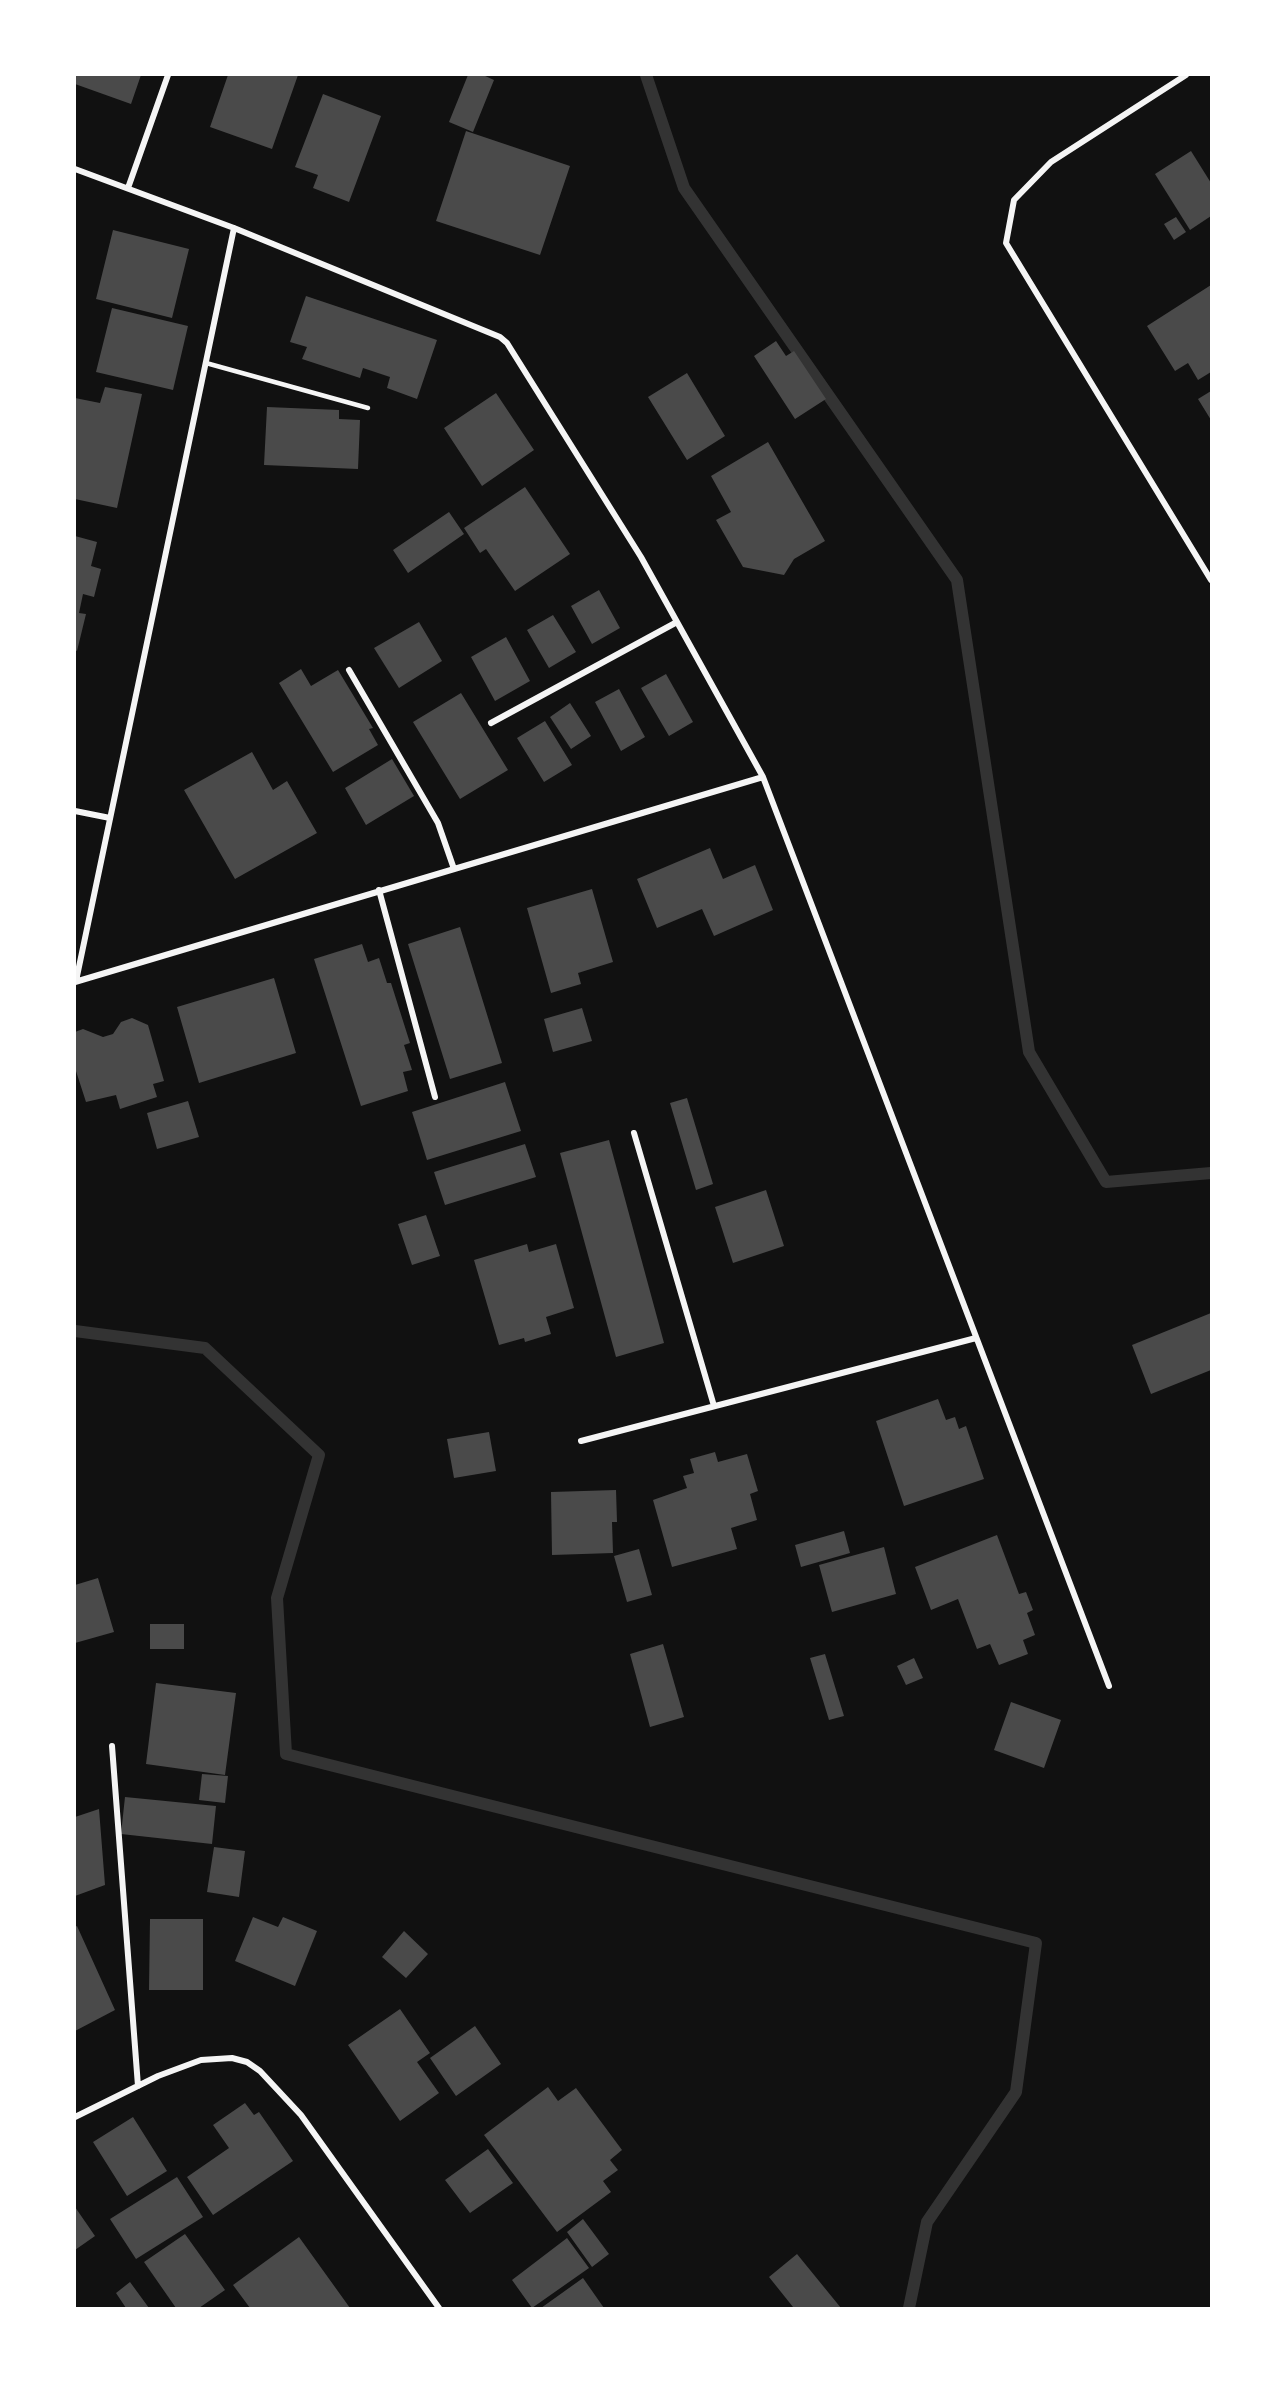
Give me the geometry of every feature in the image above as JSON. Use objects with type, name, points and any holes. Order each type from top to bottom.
[{"type":"street","points":[[128,188],[168,75]]},
{"type":"street","points":[[1186,75],[1051,162],[1014,200],[1006,243],[1211,580]]},
{"type":"street","points":[[75,169],[234,228],[504,340],[641,557],[763,777],[1109,1686]]},
{"type":"street","points":[[234,228],[75,982],[763,777]]},
{"type":"street","points":[[491,723],[677,622]]},
{"type":"street","points":[[349,670],[438,823],[454,869]]},
{"type":"street","points":[[75,811],[110,818]]},
{"type":"street","points":[[379,890],[435,1097]]},
{"type":"street","points":[[634,1133],[714,1406]]},
{"type":"street","points":[[581,1441],[976,1338]]},
{"type":"street","points":[[112,1746],[138,2086]]},
{"type":"street","points":[[75,2117],[138,2086],[201,2060],[218,2057],[246,2062],[260,2071],[300,2115],[439,2308]]},
{"type":"lane","points":[[206,363],[368,408]]},
{"type":"building","points":[[75,75],[141,75],[131,104],[75,84]]},
{"type":"building","points":[[228,75],[298,75],[272,149],[210,127]]},
{"type":"building","points":[[468,75],[483,75],[494,80],[473,132],[449,122]]},
{"type":"building","points":[[323,94],[381,116],[349,202],[313,188],[318,175],[295,167]]},
{"type":"building","points":[[466,131],[570,166],[540,255],[436,221]]},
{"type":"building","points":[[1191,151],[1211,183],[1211,216],[1190,230],[1155,174]]},
{"type":"building","points":[[1176,217],[1186,232],[1174,240],[1164,224]]},
{"type":"building","points":[[113,230],[189,249],[172,318],[96,299]]},
{"type":"building","points":[[1211,285],[1211,372],[1198,380],[1188,363],[1175,371],[1147,326]]},
{"type":"building","points":[[306,296],[437,340],[417,399],[387,388],[390,377],[363,368],[360,378],[302,359],[307,347],[290,342]]},
{"type":"building","points":[[112,308],[188,326],[173,390],[96,372]]},
{"type":"building","points":[[776,341],[786,356],[794,351],[826,399],[795,419],[754,356]]},
{"type":"building","points":[[687,373],[725,436],[687,460],[648,397]]},
{"type":"building","points":[[105,387],[142,394],[117,508],[75,499],[75,398],[100,403]]},
{"type":"building","points":[[1211,391],[1211,420],[1198,399]]},
{"type":"building","points":[[496,393],[534,450],[482,486],[444,428]]},
{"type":"building","points":[[267,407],[339,410],[339,419],[360,420],[358,469],[264,465]]},
{"type":"building","points":[[768,442],[825,541],[794,559],[784,575],[743,567],[716,520],[731,512],[711,476]]},
{"type":"building","points":[[525,487],[570,554],[515,591],[486,549],[480,553],[464,528]]},
{"type":"building","points":[[449,512],[464,534],[408,573],[393,550]]},
{"type":"building","points":[[75,536],[97,542],[91,566],[101,569],[94,597],[83,594],[79,613],[86,614],[77,651],[75,650]]},
{"type":"building","points":[[599,590],[620,628],[592,644],[571,606]]},
{"type":"building","points":[[553,615],[576,652],[549,668],[527,630]]},
{"type":"building","points":[[419,622],[442,661],[399,688],[374,648]]},
{"type":"building","points":[[506,637],[530,681],[495,701],[471,657]]},
{"type":"building","points":[[301,669],[311,686],[338,670],[373,728],[369,729],[378,745],[333,772],[279,683]]},
{"type":"building","points":[[666,674],[693,722],[669,736],[641,688]]},
{"type":"building","points":[[619,689],[645,737],[621,751],[595,702]]},
{"type":"building","points":[[461,693],[508,770],[460,799],[413,722]]},
{"type":"building","points":[[570,703],[591,736],[571,749],[550,717]]},
{"type":"building","points":[[545,721],[572,765],[544,782],[517,738]]},
{"type":"building","points":[[252,752],[273,790],[287,781],[317,833],[235,879],[184,790]]},
{"type":"building","points":[[392,759],[414,796],[366,825],[345,788]]},
{"type":"building","points":[[710,848],[723,879],[755,865],[773,910],[714,936],[702,909],[657,928],[637,879]]},
{"type":"building","points":[[592,889],[613,962],[578,973],[581,984],[551,993],[527,908]]},
{"type":"building","points":[[460,927],[502,1063],[450,1079],[408,944]]},
{"type":"building","points":[[362,944],[368,962],[379,958],[387,983],[391,983],[410,1043],[404,1045],[412,1070],[403,1072],[408,1091],[361,1106],[314,959]]},
{"type":"building","points":[[274,978],[296,1053],[199,1083],[177,1007]]},
{"type":"building","points":[[582,1008],[592,1041],[553,1052],[544,1019]]},
{"type":"building","points":[[132,1018],[148,1025],[164,1081],[153,1084],[157,1097],[120,1109],[116,1095],[86,1102],[75,1068],[75,1032],[83,1029],[103,1037],[113,1034],[121,1022]]},
{"type":"building","points":[[505,1082],[521,1131],[427,1160],[412,1112]]},
{"type":"building","points":[[687,1098],[713,1184],[696,1190],[670,1103]]},
{"type":"building","points":[[188,1101],[199,1137],[157,1149],[147,1113]]},
{"type":"building","points":[[609,1140],[664,1343],[616,1357],[560,1153]]},
{"type":"building","points":[[525,1144],[536,1177],[445,1205],[434,1172]]},
{"type":"building","points":[[766,1190],[784,1246],[733,1263],[715,1207]]},
{"type":"building","points":[[426,1215],[440,1256],[412,1265],[398,1224]]},
{"type":"building","points":[[527,1244],[529,1252],[556,1244],[574,1308],[546,1317],[551,1334],[525,1342],[524,1338],[499,1345],[474,1260]]},
{"type":"building","points":[[1211,1313],[1211,1370],[1151,1394],[1132,1345]]},
{"type":"building","points":[[938,1399],[946,1420],[955,1417],[959,1429],[966,1426],[984,1479],[904,1506],[876,1421]]},
{"type":"building","points":[[489,1432],[496,1471],[454,1478],[447,1439]]},
{"type":"building","points":[[715,1452],[718,1462],[747,1454],[758,1491],[750,1494],[757,1520],[731,1528],[737,1549],[672,1567],[653,1500],[687,1488],[683,1476],[694,1473],[690,1459]]},
{"type":"building","points":[[616,1490],[617,1522],[612,1522],[613,1553],[552,1555],[551,1492]]},
{"type":"building","points":[[844,1531],[850,1553],[801,1567],[795,1545]]},
{"type":"building","points":[[997,1535],[1019,1594],[1026,1592],[1033,1610],[1027,1613],[1035,1635],[1023,1640],[1028,1654],[999,1665],[990,1644],[977,1649],[958,1599],[931,1610],[915,1567]]},
{"type":"building","points":[[884,1547],[896,1594],[832,1612],[819,1565]]},
{"type":"building","points":[[639,1549],[652,1595],[627,1602],[614,1556]]},
{"type":"building","points":[[98,1578],[114,1632],[75,1643],[75,1585]]},
{"type":"building","points":[[150,1624],[184,1624],[184,1649],[150,1649]]},
{"type":"building","points":[[663,1644],[684,1717],[650,1727],[630,1654]]},
{"type":"building","points":[[825,1654],[844,1716],[829,1720],[810,1658]]},
{"type":"building","points":[[914,1658],[923,1678],[906,1685],[897,1666]]},
{"type":"building","points":[[156,1683],[236,1693],[225,1775],[146,1764]]},
{"type":"building","points":[[1011,1702],[1061,1720],[1044,1768],[994,1750]]},
{"type":"building","points":[[202,1774],[228,1776],[225,1803],[199,1800]]},
{"type":"building","points":[[125,1797],[216,1806],[212,1844],[121,1834]]},
{"type":"building","points":[[99,1809],[105,1885],[75,1896],[75,1817]]},
{"type":"building","points":[[214,1847],[245,1851],[239,1897],[207,1892]]},
{"type":"building","points":[[253,1917],[278,1927],[283,1917],[317,1931],[295,1986],[235,1961]]},
{"type":"building","points":[[150,1919],[203,1919],[203,1990],[149,1990]]},
{"type":"building","points":[[77,1926],[115,2010],[75,2031],[75,1927]]},
{"type":"building","points":[[404,1931],[428,1954],[406,1978],[382,1957]]},
{"type":"building","points":[[400,2009],[430,2053],[417,2062],[439,2093],[400,2121],[348,2045]]},
{"type":"building","points":[[475,2026],[501,2064],[456,2096],[430,2058]]},
{"type":"building","points":[[548,2087],[558,2101],[576,2088],[622,2150],[610,2160],[618,2170],[603,2181],[611,2192],[557,2232],[484,2135]]},
{"type":"building","points":[[245,2103],[254,2115],[259,2112],[293,2161],[213,2215],[187,2177],[229,2148],[213,2125]]},
{"type":"building","points":[[133,2117],[167,2171],[127,2196],[93,2142]]},
{"type":"building","points":[[488,2149],[513,2183],[470,2213],[445,2180]]},
{"type":"building","points":[[177,2177],[203,2217],[136,2259],[110,2219]]},
{"type":"building","points":[[75,2207],[95,2236],[75,2250]]},
{"type":"building","points":[[583,2219],[609,2254],[592,2267],[567,2232]]},
{"type":"building","points":[[185,2234],[225,2290],[199,2308],[176,2308],[144,2262]]},
{"type":"building","points":[[299,2237],[350,2308],[250,2308],[233,2285]]},
{"type":"building","points":[[567,2238],[589,2268],[532,2308],[512,2280]]},
{"type":"building","points":[[797,2254],[841,2308],[791,2308],[793,2307],[769,2277]]},
{"type":"building","points":[[583,2278],[604,2308],[541,2308]]},
{"type":"building","points":[[130,2282],[149,2308],[126,2308],[116,2293]]},
{"type":"waterway","points":[[646,75],[684,188],[957,580],[1029,1052],[1106,1182],[1211,1173]]},
{"type":"waterway","points":[[75,1331],[205,1348],[319,1455],[277,1598],[286,1754],[1036,1943],[1016,2092],[927,2222],[909,2308]]}]
